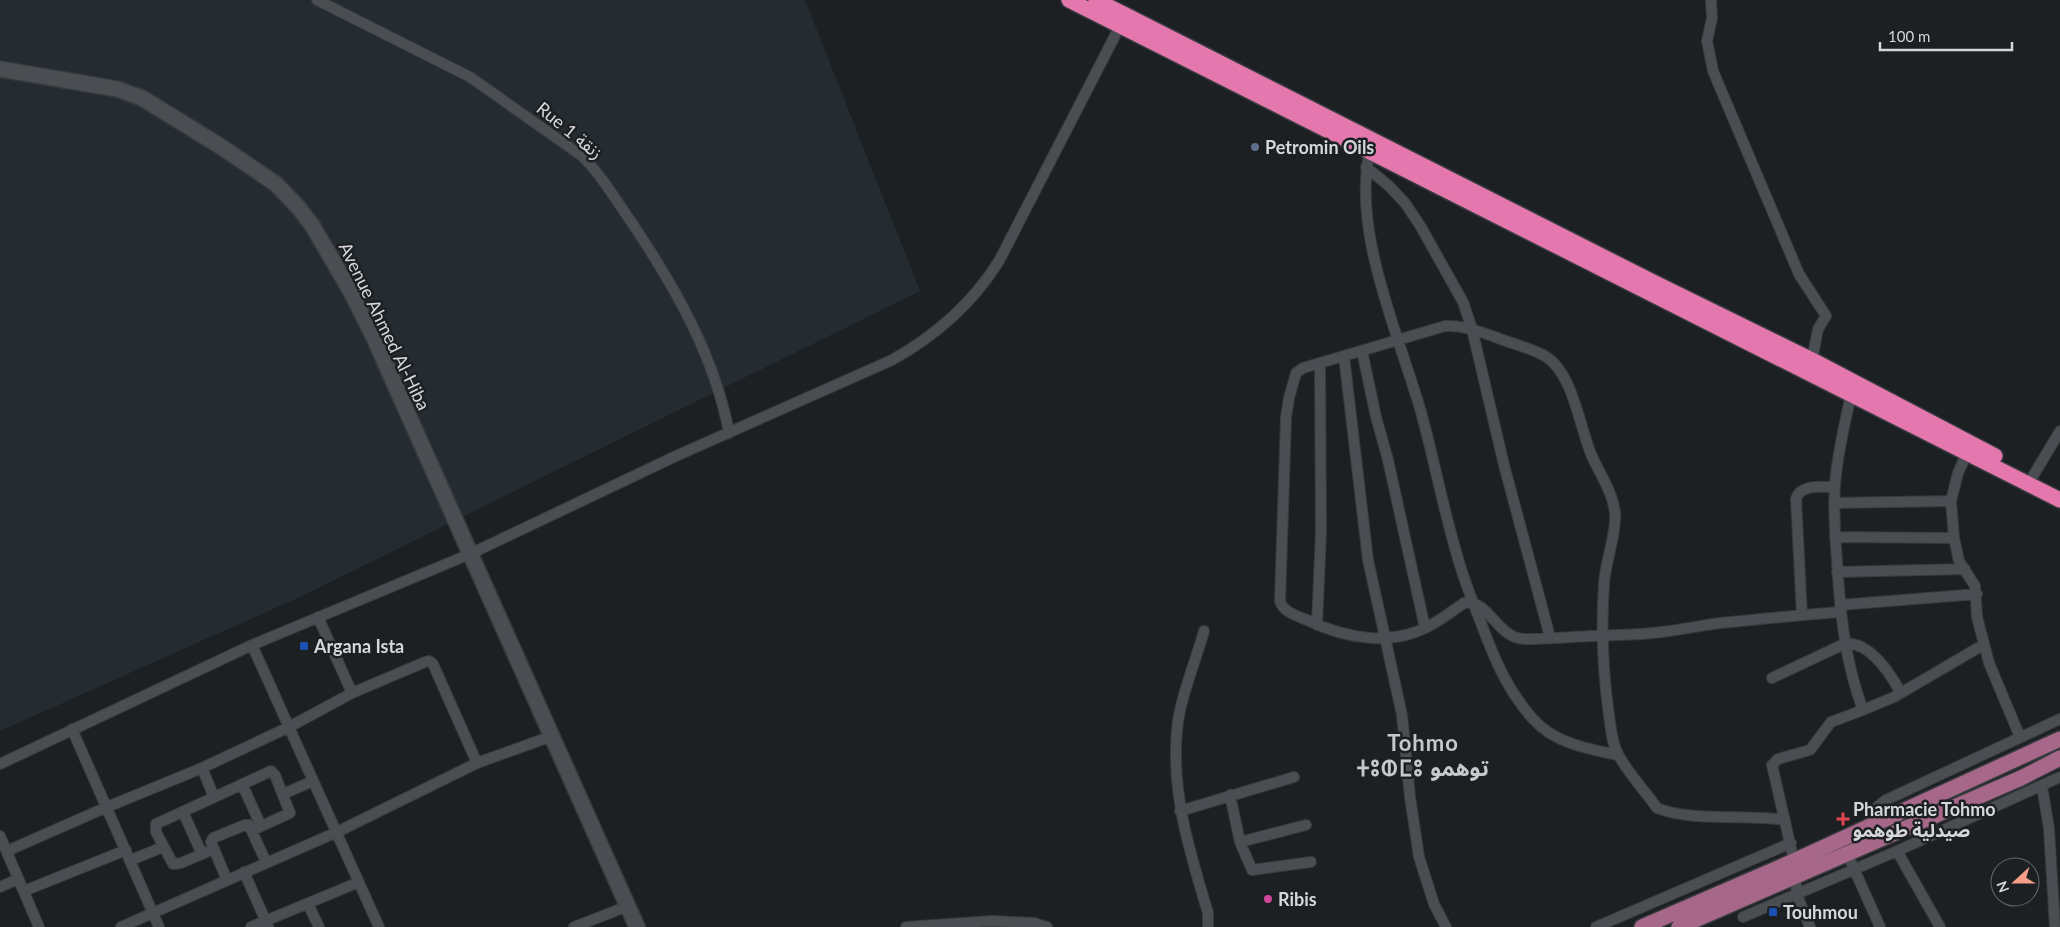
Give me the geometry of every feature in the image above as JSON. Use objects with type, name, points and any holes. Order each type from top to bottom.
[{"type":"highway","points":[[1069,0],[2060,500]]},
{"type":"highway","points":[[1096,0],[1655,283],[1812,360],[2060,490]]},
{"type":"main road","points":[[1679,927],[1736,902],[1866,828],[2060,739]]},
{"type":"main road","points":[[1642,927],[1795,868],[1847,853],[2021,778],[2060,758]]},
{"type":"street","name":"Rue 1 زنقة","points":[[317,0],[470,78],[575,151],[593,167],[647,246],[690,321],[714,374],[729,433]]},
{"type":"street","points":[[1711,0],[1712,18],[1707,41],[1713,71],[1799,274],[1826,316],[1818,329],[1812,360]]},
{"type":"street","points":[[0,764],[252,645],[470,554],[676,456],[892,360],[913,348],[946,324],[962,309],[984,284],[999,261],[1120,26]]},
{"type":"street","name":"Avenue Ahmed Al-Hiba","points":[[0,69],[117,89],[142,98],[276,184],[312,225],[351,292],[397,388],[637,927]]},
{"type":"street","points":[[1370,151],[1366,167],[1369,231],[1384,297],[1399,339],[1422,418],[1456,553],[1472,603],[1497,664],[1508,686],[1534,720],[1550,734],[1579,746],[1618,755]]},
{"type":"street","points":[[1366,167],[1389,186],[1405,203],[1421,227],[1463,302],[1472,330],[1504,465],[1550,637]]},
{"type":"street","points":[[1785,820],[1690,815],[1662,810],[1657,808],[1618,755],[1611,729],[1604,676],[1604,635],[1604,583],[1616,522],[1615,511],[1591,453],[1565,376],[1556,365],[1545,356],[1457,325],[1445,326],[1362,350],[1303,368],[1296,373],[1286,417],[1280,598],[1281,604],[1287,611],[1317,626],[1352,636],[1383,638],[1401,636],[1425,628],[1464,603],[1472,603],[1480,606],[1513,638],[1524,640],[1550,637],[1604,635],[1651,633],[1802,615],[1841,608],[1976,594]]},
{"type":"street","points":[[1362,350],[1425,628]]},
{"type":"street","points":[[1344,356],[1368,560],[1383,638],[1402,716],[1410,797],[1419,857],[1434,904],[1446,927]]},
{"type":"street","points":[[1317,626],[1321,532],[1320,364]]},
{"type":"street","points":[[1850,394],[1835,487],[1835,537],[1844,644],[1863,710]]},
{"type":"street","points":[[2033,476],[2060,431]]},
{"type":"street","points":[[1967,453],[1958,473],[1950,500],[1954,538],[1959,561],[1973,581],[1983,644],[1993,676],[2020,737]]},
{"type":"street","points":[[1802,615],[1796,499],[1801,490],[1835,487]]},
{"type":"street","points":[[1834,503],[1950,500]]},
{"type":"street","points":[[1835,537],[1954,538]]},
{"type":"street","points":[[1837,572],[1965,570]]},
{"type":"street","points":[[318,617],[352,693]]},
{"type":"street","points":[[1204,631],[1177,728],[1176,768],[1180,811],[1208,913],[1208,927]]},
{"type":"street","points":[[1772,678],[1844,644],[1856,645],[1883,663],[1901,693]]},
{"type":"street","points":[[1810,927],[1798,894],[1790,842],[1772,769],[1774,762],[1778,759],[1810,750],[1831,722],[1901,693],[1983,644]]},
{"type":"street","points":[[252,645],[379,927]]},
{"type":"street","points":[[7,851],[202,768],[289,727],[352,693],[429,661],[437,672],[477,763]]},
{"type":"street","points":[[1866,828],[1877,807],[1886,800],[2060,719]]},
{"type":"street","points":[[72,729],[160,927]]},
{"type":"street","points":[[121,927],[337,832],[477,763],[552,736]]},
{"type":"street","points":[[202,768],[214,797]]},
{"type":"street","points":[[214,850],[175,865],[170,862],[156,832],[156,824],[271,771],[290,810],[289,814],[257,828],[245,825],[213,838],[211,842],[227,880]]},
{"type":"street","points":[[1180,811],[1294,777]]},
{"type":"street","points":[[1736,902],[1745,922],[1798,894],[2060,777]]},
{"type":"street","points":[[283,794],[313,780]]},
{"type":"street","points":[[242,784],[266,862]]},
{"type":"street","points":[[2042,786],[2049,829],[2055,927]]},
{"type":"street","points":[[1230,796],[1240,842],[1252,870],[1311,862]]},
{"type":"street","points":[[183,812],[202,854]]},
{"type":"street","points":[[1240,842],[1306,825]]},
{"type":"street","points":[[0,836],[39,927]]},
{"type":"street","points":[[1596,927],[1790,842]]},
{"type":"street","points":[[24,891],[128,855],[163,846]]},
{"type":"street","points":[[1897,851],[1940,927]]},
{"type":"street","points":[[1847,853],[1880,927]]},
{"type":"street","points":[[244,872],[268,924]]},
{"type":"street","points":[[0,887],[18,879]]},
{"type":"street","points":[[251,927],[268,924],[359,882]]},
{"type":"street","points":[[308,904],[319,927]]},
{"type":"street","points":[[574,927],[628,906]]},
{"type":"street","points":[[906,927],[992,921],[1034,923],[1047,927]]},
{"type":"shaded area","points":[[0,0],[805,0],[920,291],[302,596],[0,731]]},
{"type":"place","name":"Petromin Oils","points":[[1255,147]]},
{"type":"place","name":"Argana Ista","points":[[304,646]]},
{"type":"place","name":"Pharmacie Tohmo صيدلية طوهمو","points":[[1843,819]]},
{"type":"place","name":"Ribis","points":[[1268,899]]},
{"type":"place","name":"Touhmou","points":[[1773,912]]},
{"type":"district","name":"Tohmo ⵜⵓⵀⵎⵓ توهمو","points":[[1423,754]]}]
